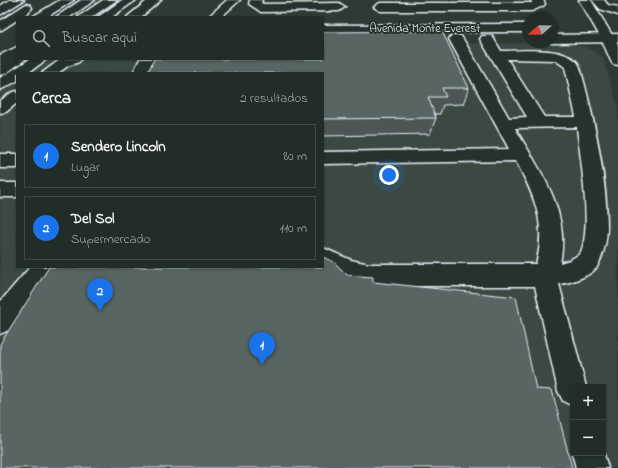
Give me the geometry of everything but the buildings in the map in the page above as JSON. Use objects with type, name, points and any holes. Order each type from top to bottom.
[{"type":"main road","points":[[0,27],[22,8],[37,0]]},
{"type":"main road","points":[[40,16],[68,0]]},
{"type":"main road","points":[[64,16],[90,0]]},
{"type":"main road","points":[[74,16],[98,0]]},
{"type":"main road","points":[[86,16],[111,0]]},
{"type":"main road","points":[[106,16],[130,0]]},
{"type":"main road","points":[[134,0],[153,2]]},
{"type":"main road","points":[[215,16],[234,0]]},
{"type":"main road","points":[[585,0],[609,35],[618,61]]},
{"type":"main road","points":[[598,0],[604,7],[618,11]]},
{"type":"main road","points":[[134,16],[153,2]]},
{"type":"main road","points":[[257,3],[267,8],[321,4],[339,8]]},
{"type":"main road","points":[[380,7],[398,4],[537,3]]},
{"type":"main road","points":[[0,11],[22,8]]},
{"type":"main road","name":"Avenida Monte Everest","points":[[324,29],[522,28]]},
{"type":"main road","points":[[558,39],[609,35],[618,28]]},
{"type":"main road","points":[[558,29],[609,35]]},
{"type":"main road","points":[[0,39],[16,30]]},
{"type":"main road","points":[[456,39],[541,190],[552,227],[551,251],[545,275],[571,384]]},
{"type":"main road","points":[[487,39],[509,72],[539,123]]},
{"type":"main road","name":"Avenida Monte Everest","points":[[324,40],[522,39]]},
{"type":"main road","points":[[0,55],[16,46]]},
{"type":"main road","points":[[0,62],[16,52]]},
{"type":"main road","points":[[324,258],[347,270],[369,275],[545,275],[564,273],[578,268],[588,261],[593,252],[596,226],[594,191],[584,122],[572,65],[569,61],[555,56],[497,55]]},
{"type":"main road","points":[[0,71],[17,60]]},
{"type":"main road","points":[[20,72],[38,60]]},
{"type":"main road","points":[[50,72],[63,63],[71,60]]},
{"type":"main road","points":[[140,72],[146,60]]},
{"type":"main road","points":[[494,108],[506,85],[509,72]]},
{"type":"main road","points":[[0,85],[16,74]]},
{"type":"main road","points":[[0,108],[16,97]]},
{"type":"main road","points":[[502,123],[584,122]]},
{"type":"main road","points":[[324,158],[520,155]]},
{"type":"main road","points":[[0,161],[16,161]]},
{"type":"main road","points":[[0,190],[16,190]]},
{"type":"main road","points":[[0,321],[44,268]]},
{"type":"main road","points":[[589,456],[592,468]]},
{"type":"shaded area","points":[[522,43],[522,48],[558,48],[558,44],[584,46],[600,55],[603,58],[618,107],[618,468],[0,468],[0,91],[16,80],[16,268],[324,268],[324,72],[28,72],[46,60],[324,60],[324,44]]},
{"type":"place","name":"Del Sol","points":[[100,311]]},
{"type":"place","name":"Sendero Lincoln","points":[[262,365]]}]
